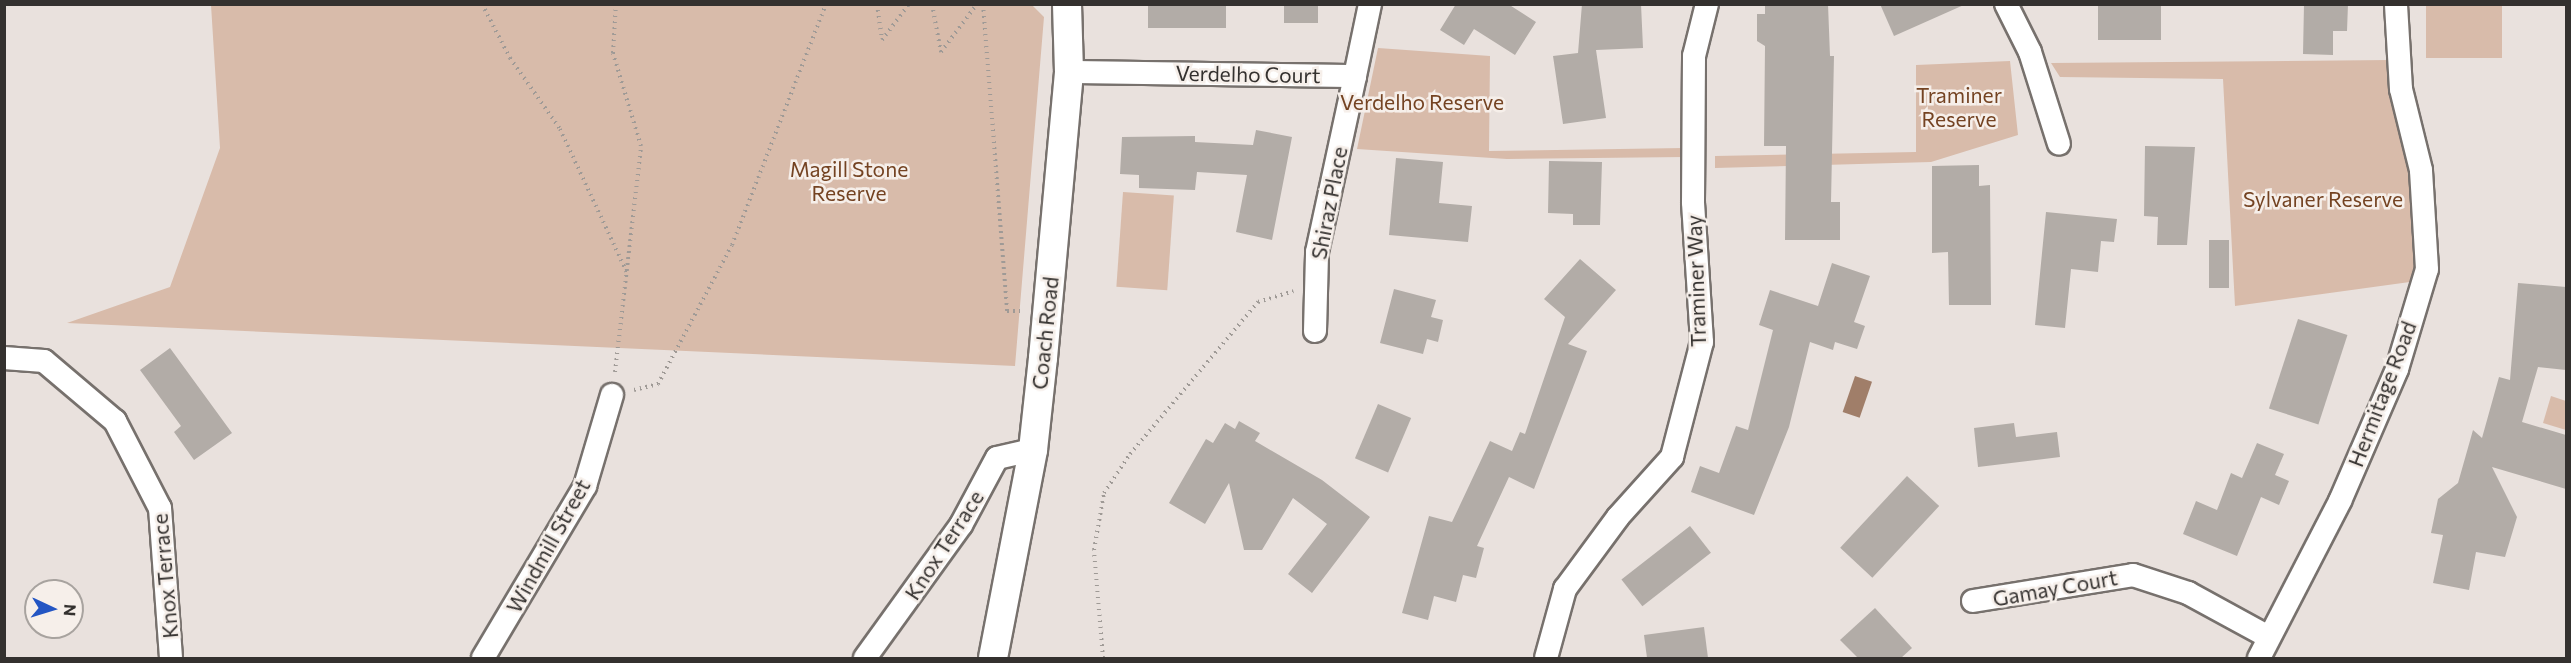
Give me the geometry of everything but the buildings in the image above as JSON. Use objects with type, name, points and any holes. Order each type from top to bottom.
[{"type":"street","name":"Coach Road","points":[[993,658],[1033,450],[1069,72],[1068,4]]},
{"type":"street","points":[[1355,76],[1370,4]]},
{"type":"street","name":"Traminer Way","points":[[1546,658],[1565,590],[1618,517],[1672,457],[1702,342],[1694,202],[1694,56],[1707,4]]},
{"type":"street","points":[[2006,4],[2030,52],[2059,144]]},
{"type":"street","name":"Hermitage Road","points":[[2259,658],[2267,636],[2344,490],[2397,369],[2427,269],[2421,170],[2401,89],[2396,4]]},
{"type":"street","name":"Verdelho Court","points":[[1069,72],[1355,76]]},
{"type":"street","name":"Shiraz Place","points":[[1315,331],[1317,252],[1355,76]]},
{"type":"street","name":"Knox Terrace","points":[[4,358],[44,361],[115,421],[160,508],[171,658]]},
{"type":"street","name":"Windmill Street","points":[[483,658],[585,486],[612,395]]},
{"type":"street","name":"Knox Terrace","points":[[866,658],[961,525],[997,458],[1033,450]]},
{"type":"street","name":"Gamay Court","points":[[1973,601],[2133,575],[2188,592],[2267,636]]},
{"type":"path","points":[[482,4],[510,58],[560,129],[628,275]]},
{"type":"path","points":[[616,4],[613,53],[641,146],[628,275],[612,395],[658,384],[732,244],[826,4]]},
{"type":"path","points":[[877,4],[882,40],[909,4]]},
{"type":"path","points":[[932,4],[941,52],[977,4]]},
{"type":"path","points":[[983,4],[1007,311],[1048,311]]},
{"type":"path","points":[[1103,658],[1094,550],[1104,494],[1130,454],[1258,302],[1316,284]]},
{"type":"green space","name":"Magill Stone Reserve","points":[[1031,4],[1044,17],[1015,366],[67,323],[170,287],[220,148],[211,5]]},
{"type":"green space","points":[[2426,5],[2502,5],[2502,58],[2426,58]]},
{"type":"green space","name":"Verdelho Reserve","points":[[1378,48],[1490,56],[1489,151],[1683,148],[1684,157],[1507,159],[1357,149]]},
{"type":"green space","name":"Sylvaner Reserve","points":[[2390,60],[2420,208],[2417,281],[2235,306],[2223,79],[2060,77],[2051,63]]},
{"type":"green space","name":"Traminer Reserve","points":[[2010,61],[2018,135],[1931,162],[1715,168],[1715,156],[1916,152],[1916,65]]},
{"type":"green space","points":[[1123,192],[1174,196],[1167,290],[1116,287]]},
{"type":"green space","points":[[2551,396],[2566,401],[2566,430],[2543,423]]},
{"type":"shaded area","points":[[1855,376],[1872,382],[1860,418],[1843,412]]}]
